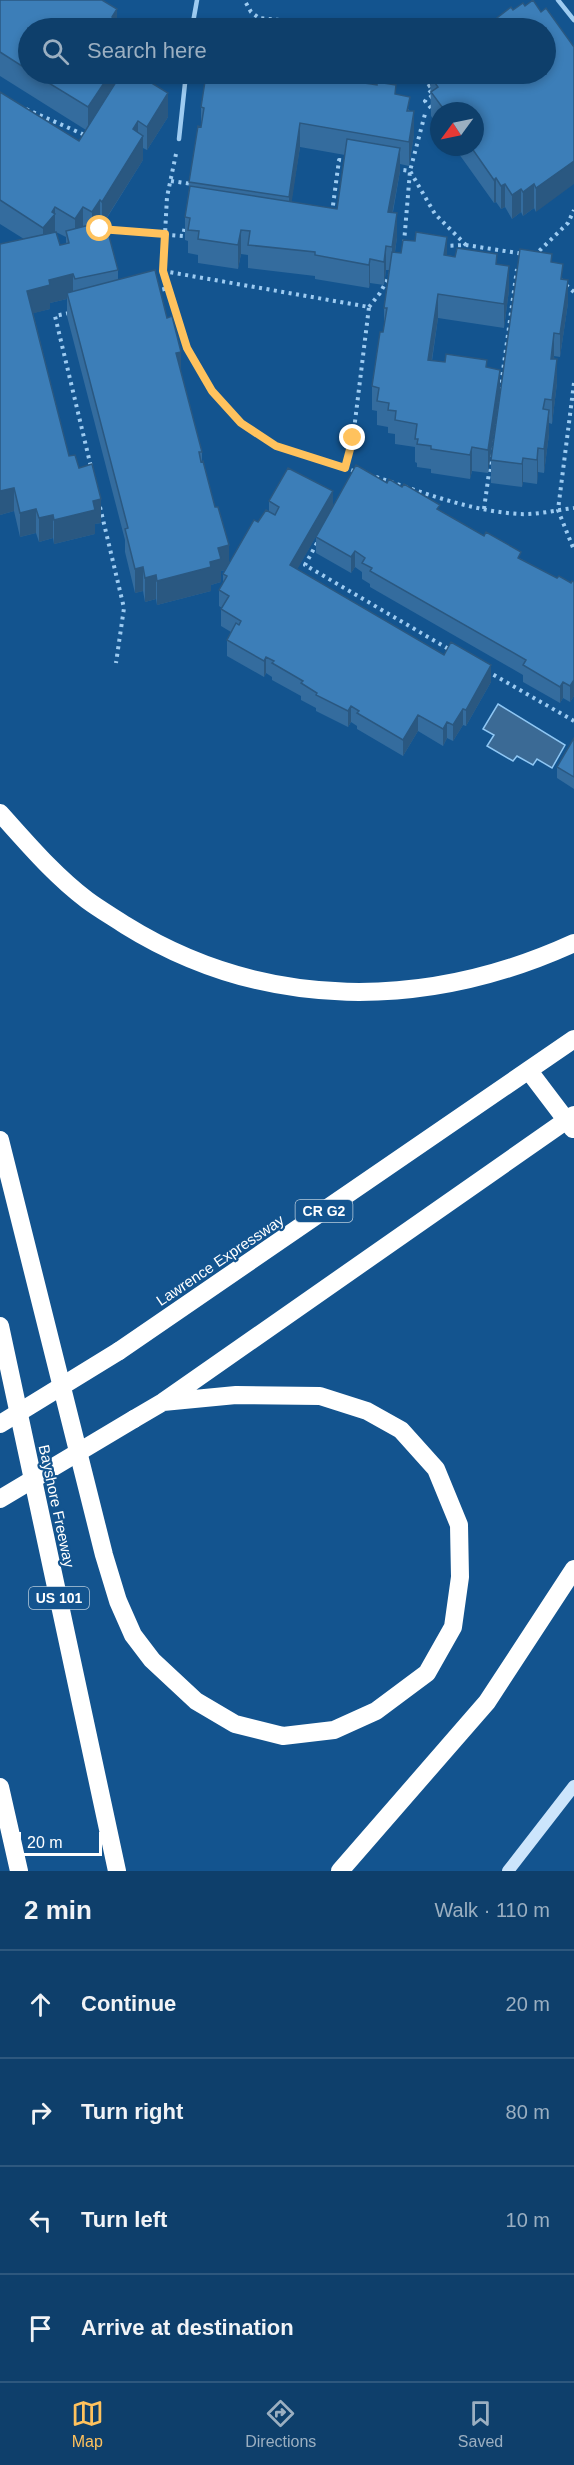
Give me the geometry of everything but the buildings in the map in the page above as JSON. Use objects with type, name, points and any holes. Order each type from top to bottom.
[{"type":"highway","points":[[0,813],[49,867],[88,901],[148,939],[185,956],[254,980],[331,992],[371,994],[406,992],[476,979],[515,967],[574,943]]},
{"type":"highway","name":"Lawrence Expressway","points":[[0,1424],[119,1351],[574,1039]]},
{"type":"highway","points":[[0,1499],[163,1402],[572,1122],[529,1071]]},
{"type":"highway","points":[[0,1140],[104,1555],[126,1618],[134,1635],[152,1660],[196,1701],[235,1724],[283,1736],[334,1730],[376,1711],[427,1673],[453,1627],[460,1577],[459,1525],[436,1469],[401,1430],[367,1411],[320,1396],[236,1395],[163,1402]]},
{"type":"highway","name":"Bayshore Freeway","points":[[0,1326],[117,1871]]},
{"type":"highway","points":[[340,1871],[487,1702],[574,1569]]},
{"type":"highway","points":[[0,1787],[19,1871]]},
{"type":"street","points":[[508,1871],[574,1786]]},
{"type":"lane","points":[[194,18],[197,0]]},
{"type":"lane","points":[[558,0],[574,20]]},
{"type":"lane","points":[[179,139],[185,84]]},
{"type":"lane","points":[[371,84],[390,86]]},
{"type":"path","points":[[246,3],[251,12],[259,18]]},
{"type":"path","points":[[430,107],[426,101],[433,95],[427,87],[431,84]]},
{"type":"path","points":[[20,106],[87,137],[92,128]]},
{"type":"path","points":[[404,247],[410,171],[425,114]]},
{"type":"path","points":[[179,139],[167,197],[163,271],[187,348],[212,391],[241,423],[276,446],[358,472],[352,482]]},
{"type":"path","points":[[331,217],[339,160],[351,162]]},
{"type":"path","points":[[385,167],[410,171]]},
{"type":"path","points":[[410,171],[435,214],[466,244]]},
{"type":"path","points":[[171,180],[192,184],[190,196]]},
{"type":"path","points":[[534,256],[568,223],[574,210]]},
{"type":"path","points":[[100,229],[183,236],[187,217]]},
{"type":"path","points":[[435,246],[466,244],[534,256],[542,263]]},
{"type":"path","points":[[484,509],[519,253]]},
{"type":"path","points":[[345,468],[353,438],[369,307],[380,293],[394,266]]},
{"type":"path","points":[[163,271],[369,307]]},
{"type":"path","points":[[558,278],[574,292]]},
{"type":"path","points":[[146,294],[169,288]]},
{"type":"path","points":[[78,310],[55,316],[91,468]]},
{"type":"path","points":[[574,383],[558,510],[574,550]]},
{"type":"path","points":[[369,475],[484,509],[520,514],[574,508]]},
{"type":"path","points":[[99,503],[124,608],[116,663]]},
{"type":"path","points":[[322,534],[304,565],[460,655]]},
{"type":"path","points":[[481,667],[574,721]]},
{"type":"water","points":[[498,704],[565,745],[552,768],[537,759],[533,765],[517,756],[513,761],[487,746],[494,735],[483,729]]},
{"type":"route","points":[[100,229],[165,234],[163,271],[187,348],[212,391],[241,423],[276,446],[345,468],[353,438]]}]
